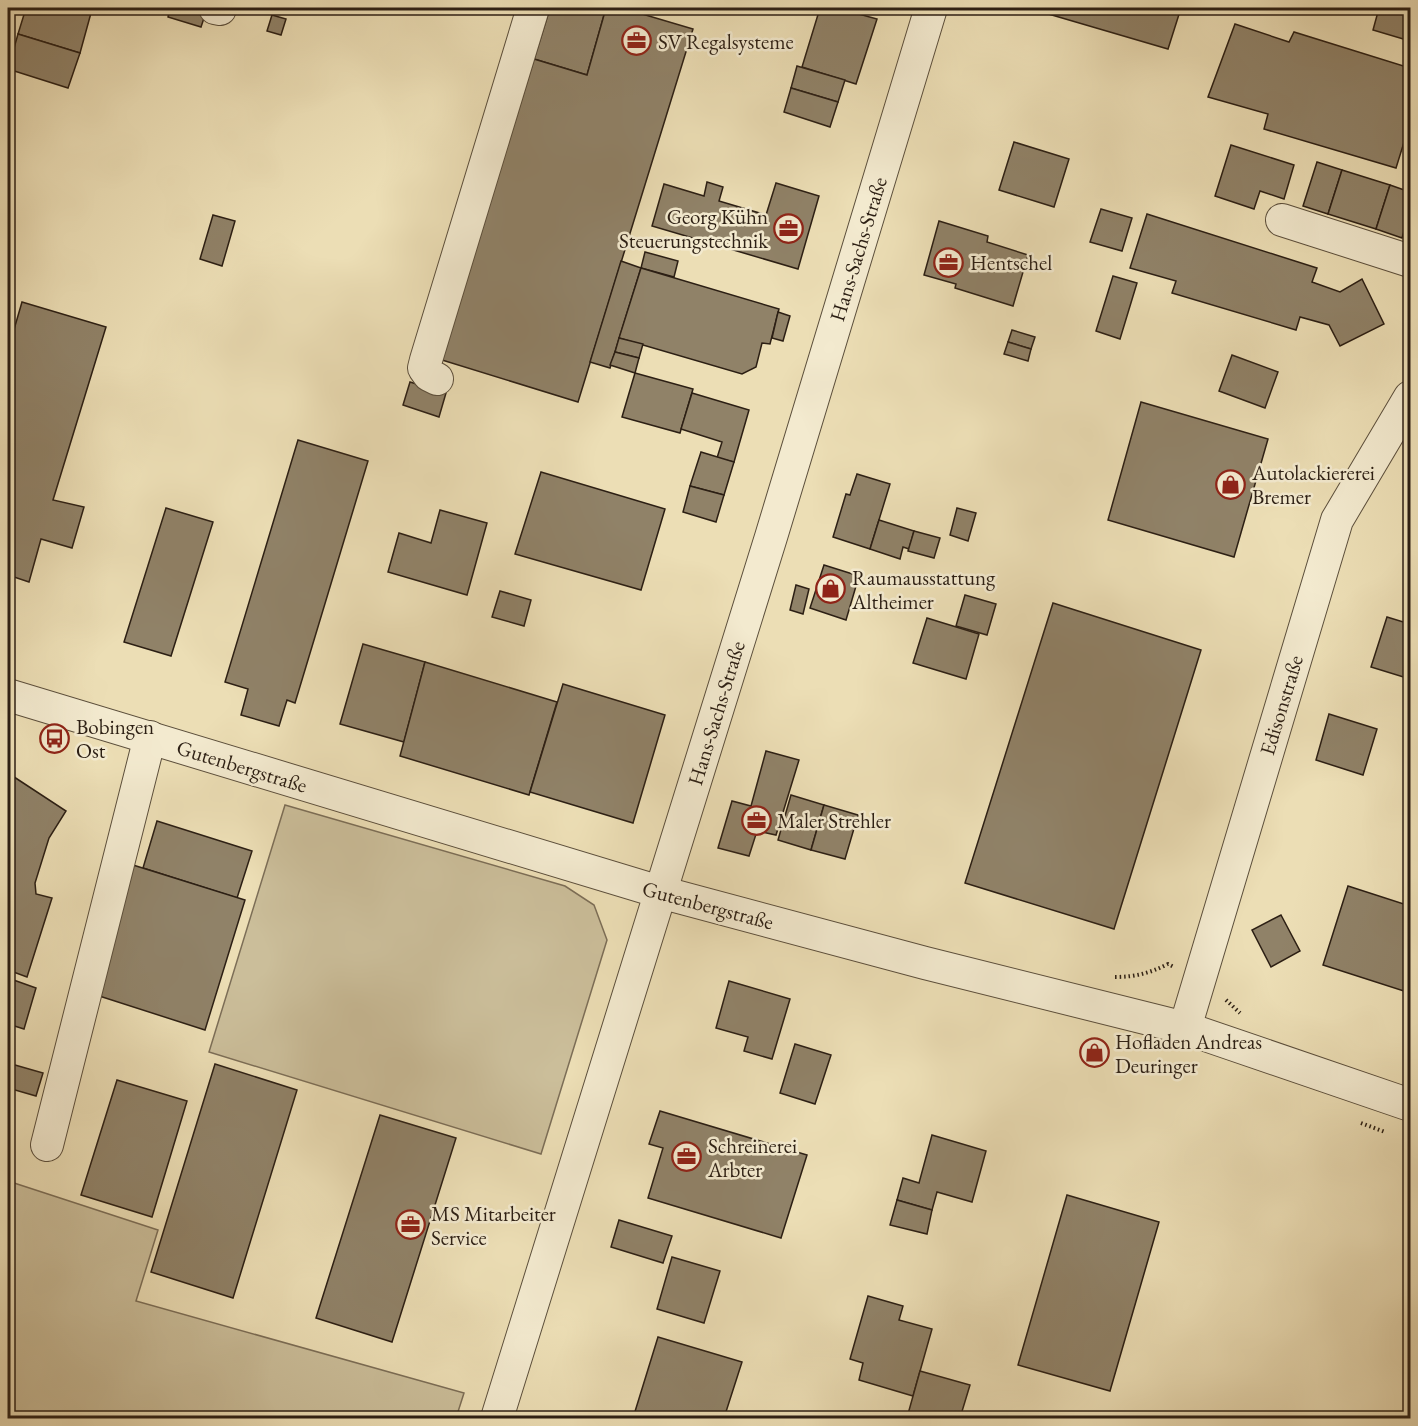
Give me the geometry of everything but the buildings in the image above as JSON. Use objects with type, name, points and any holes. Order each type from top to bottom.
[{"type":"street","points":[[437,379],[429,375],[424,368],[426,360],[533,8]]},
{"type":"street","name":"Hans-Sachs-Straße","points":[[497,1419],[771,537],[931,8]]},
{"type":"street","points":[[1281,220],[1410,261]]},
{"type":"street","name":"Edisonstraße","points":[[1185,1028],[1336,520],[1410,397]]},
{"type":"street","name":"Gutenbergstraße","points":[[8,695],[660,892],[925,963],[1185,1028],[1410,1105]]},
{"type":"street","points":[[47,1145],[150,737]]},
{"type":"shaded area","points":[[285,805],[565,886],[594,905],[607,940],[541,1154],[209,1052]]},
{"type":"shaded area","points":[[8,1181],[158,1230],[136,1301],[464,1393],[456,1418],[8,1418]]},
{"type":"place","name":"SV Regalsysteme","points":[[637,41]]},
{"type":"place","name":"Georg Kühn Steuerungstechnik","points":[[789,228]]},
{"type":"place","name":"Hentschel","points":[[949,262]]},
{"type":"place","name":"Autolackiererei Bremer","points":[[1231,484]]},
{"type":"place","name":"Raumausstattung Altheimer","points":[[831,589]]},
{"type":"place","name":"Bobingen Ost","points":[[55,738]]},
{"type":"place","name":"Maler Strehler","points":[[756,820]]},
{"type":"place","name":"Hofladen Andreas Deuringer","points":[[1094,1053]]},
{"type":"place","name":"Schreinerei Arbter","points":[[687,1157]]},
{"type":"place","name":"MS Mitarbeiter Service","points":[[410,1225]]}]
